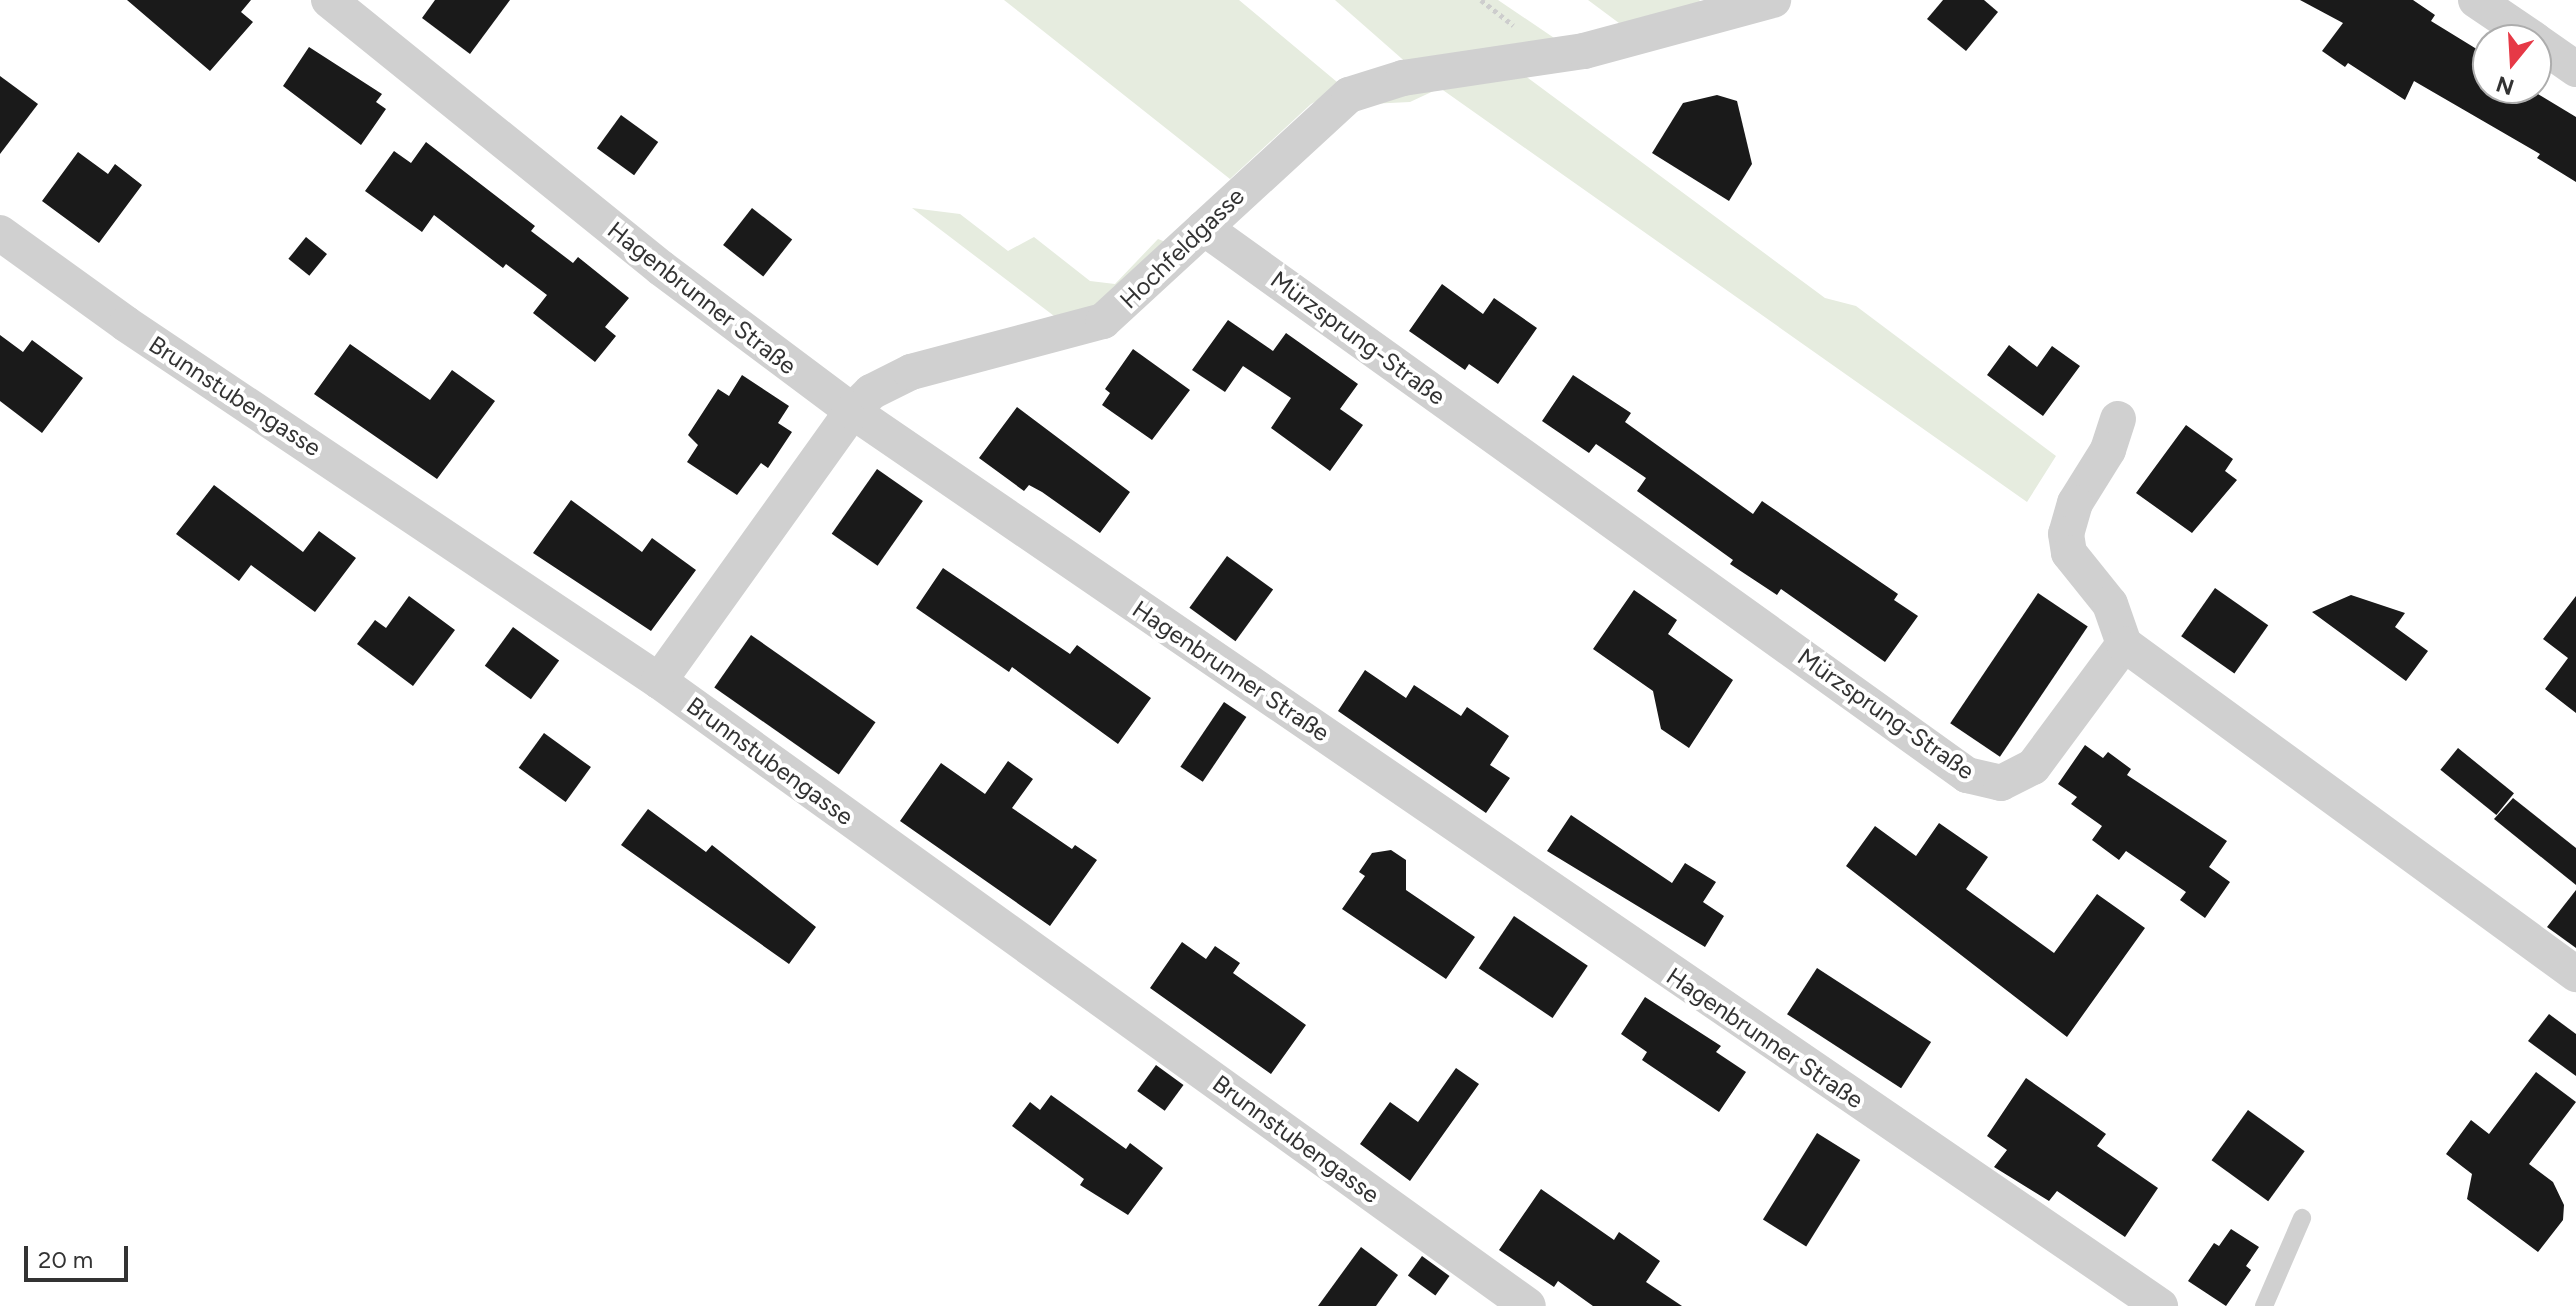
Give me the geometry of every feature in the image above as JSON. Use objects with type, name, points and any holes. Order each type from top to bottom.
[{"type":"street","name":"Hagenbrunner Straße","points":[[329,0],[661,268],[852,411],[2160,1306]]},
{"type":"street","name":"Hochfeldgasse","points":[[659,681],[852,411],[886,382],[911,372],[1103,321],[1349,95],[1403,78],[1596,48],[1773,0]]},
{"type":"street","points":[[2476,0],[2511,24]]},
{"type":"street","points":[[2552,52],[2576,69]]},
{"type":"street","name":"Mürzsprung-Straße","points":[[1204,228],[1967,775],[2001,783],[2033,767],[2124,644]]},
{"type":"street","name":"Brunnstubengasse","points":[[0,233],[126,324],[659,681],[1528,1306]]},
{"type":"street","points":[[2118,419],[2104,458],[2075,503],[2066,534],[2069,553],[2110,604],[2124,644],[2576,974]]},
{"type":"lane","points":[[2264,1306],[2302,1218]]},
{"type":"shaded area","points":[[1004,0],[1239,0],[1343,87],[1311,104],[1230,179]]},
{"type":"shaded area","points":[[1335,0],[1498,0],[1563,44],[1409,65]]},
{"type":"shaded area","points":[[1588,0],[1699,0],[1709,9],[1631,32]]},
{"type":"shaded area","points":[[1516,69],[1825,298],[1856,306],[2056,456],[2027,502],[1440,88],[1410,102],[1369,104]]},
{"type":"shaded area","points":[[912,208],[960,214],[1008,251],[1034,237],[1090,281],[1115,284],[1158,239],[1168,243],[1098,305],[1058,319]]},
{"type":"building","points":[[127,0],[251,0],[241,12],[253,22],[210,71]]},
{"type":"building","points":[[435,0],[510,0],[470,54],[422,18]]},
{"type":"building","points":[[1943,0],[1984,0],[1998,12],[1966,51],[1927,19]]},
{"type":"building","points":[[2300,0],[2413,0],[2435,15],[2431,21],[2472,46],[2472,104],[2552,102],[2576,117],[2576,182],[2537,158],[2540,154],[2414,81],[2405,100],[2348,63],[2345,67],[2322,51],[2343,23]]},
{"type":"building","points":[[309,47],[382,94],[376,102],[386,109],[361,145],[283,86]]},
{"type":"building","points":[[0,76],[38,104],[0,154]]},
{"type":"building","points":[[1717,95],[1737,101],[1752,164],[1729,201],[1652,153],[1683,103]]},
{"type":"building","points":[[621,115],[658,142],[634,175],[597,148]]},
{"type":"building","points":[[426,142],[535,226],[531,231],[573,263],[578,257],[629,298],[605,327],[616,336],[595,362],[533,313],[547,295],[506,264],[503,268],[434,215],[422,232],[365,191],[394,151],[411,163]]},
{"type":"building","points":[[78,152],[108,174],[115,164],[142,185],[99,243],[42,201]]},
{"type":"building","points":[[752,208],[792,239],[763,276],[723,245]]},
{"type":"building","points":[[306,237],[327,254],[309,276],[288,259]]},
{"type":"building","points":[[1442,284],[1483,314],[1494,298],[1537,328],[1498,384],[1469,364],[1465,370],[1409,331]]},
{"type":"building","points":[[1228,320],[1273,351],[1286,333],[1358,384],[1340,409],[1363,425],[1330,471],[1271,428],[1291,398],[1243,366],[1225,392],[1192,370]]},
{"type":"building","points":[[0,335],[23,352],[32,340],[83,378],[42,433],[0,401]]},
{"type":"building","points":[[350,344],[430,400],[452,370],[495,401],[437,479],[314,394]]},
{"type":"building","points":[[2009,345],[2037,367],[2052,346],[2080,366],[2043,416],[1987,375]]},
{"type":"building","points":[[1133,349],[1190,390],[1152,440],[1102,405],[1110,393],[1105,389]]},
{"type":"building","points":[[742,375],[789,406],[778,423],[792,432],[768,468],[761,463],[737,495],[687,462],[698,445],[688,435],[718,389],[729,396]]},
{"type":"building","points":[[1573,375],[1631,413],[1625,422],[1753,514],[1762,501],[1898,594],[1894,600],[1918,616],[1885,662],[1781,589],[1777,595],[1730,564],[1733,560],[1637,491],[1646,478],[1596,444],[1589,453],[1542,421]]},
{"type":"building","points":[[1017,407],[1130,492],[1100,533],[1042,492],[1029,485],[1024,491],[979,458]]},
{"type":"building","points":[[2186,425],[2233,459],[2225,471],[2237,480],[2192,533],[2136,493]]},
{"type":"building","points":[[877,469],[923,501],[878,566],[832,534]]},
{"type":"building","points":[[214,485],[303,552],[319,531],[356,558],[315,612],[251,565],[239,581],[176,534]]},
{"type":"building","points":[[571,500],[642,552],[652,538],[696,570],[651,631],[533,553]]},
{"type":"building","points":[[1227,556],[1273,590],[1235,641],[1189,608]]},
{"type":"building","points":[[943,568],[1070,654],[1077,645],[1151,698],[1118,744],[1012,667],[1009,672],[916,608]]},
{"type":"building","points":[[2215,588],[2268,625],[2234,674],[2181,636]]},
{"type":"building","points":[[1634,590],[1677,620],[1668,634],[1733,680],[1689,748],[1661,729],[1653,691],[1593,649]]},
{"type":"building","points":[[2038,593],[2088,627],[2000,757],[1950,723]]},
{"type":"building","points":[[2351,595],[2405,613],[2395,627],[2428,651],[2406,681],[2312,612]]},
{"type":"building","points":[[409,596],[455,630],[413,686],[357,644],[375,620],[386,628]]},
{"type":"building","points":[[2576,596],[2576,713],[2545,689],[2568,658],[2543,639]]},
{"type":"building","points":[[513,627],[559,661],[531,699],[485,666]]},
{"type":"building","points":[[751,635],[876,722],[839,775],[714,687]]},
{"type":"building","points":[[1365,670],[1406,698],[1414,685],[1461,716],[1467,707],[1509,736],[1490,765],[1510,778],[1486,813],[1338,711]]},
{"type":"building","points":[[1224,702],[1246,717],[1203,782],[1180,767]]},
{"type":"building","points":[[544,733],[591,767],[566,802],[519,768]]},
{"type":"building","points":[[2085,745],[2103,758],[2108,752],[2131,769],[2127,775],[2227,841],[2209,867],[2230,882],[2205,918],[2180,900],[2186,892],[2126,851],[2119,860],[2092,840],[2102,826],[2071,804],[2077,797],[2058,784]]},
{"type":"building","points":[[2458,748],[2514,793],[2496,815],[2440,770]]},
{"type":"building","points":[[1008,761],[1033,779],[1012,808],[1072,849],[1075,845],[1097,860],[1050,926],[900,821],[941,763],[985,794]]},
{"type":"building","points":[[2513,798],[2576,848],[2576,885],[2494,819]]},
{"type":"building","points":[[648,809],[706,852],[712,845],[816,927],[789,964],[621,845]]},
{"type":"building","points":[[1571,815],[1672,883],[1685,863],[1716,882],[1703,902],[1724,916],[1705,947],[1547,851]]},
{"type":"building","points":[[1939,823],[1988,857],[1966,889],[2054,953],[2097,894],[2145,928],[2067,1037],[1846,866],[1875,826],[1916,856]]},
{"type":"building","points":[[1391,850],[1406,860],[1406,890],[1475,937],[1446,979],[1342,909],[1365,876],[1359,872],[1372,853]]},
{"type":"building","points":[[2576,890],[2576,948],[2547,927]]},
{"type":"building","points":[[1514,916],[1588,966],[1553,1018],[1479,968]]},
{"type":"building","points":[[1182,942],[1206,959],[1215,946],[1240,963],[1233,973],[1306,1025],[1271,1074],[1150,988]]},
{"type":"building","points":[[1817,968],[1931,1042],[1901,1088],[1787,1014]]},
{"type":"building","points":[[1645,997],[1721,1046],[1716,1052],[1746,1072],[1719,1112],[1642,1060],[1647,1052],[1621,1034]]},
{"type":"building","points":[[2549,1014],[2576,1034],[2576,1076],[2528,1041]]},
{"type":"building","points":[[1156,1065],[1184,1085],[1165,1111],[1137,1091]]},
{"type":"building","points":[[1456,1068],[1479,1084],[1410,1181],[1360,1144],[1390,1102],[1418,1122]]},
{"type":"building","points":[[2536,1072],[2576,1102],[2529,1164],[2553,1182],[2564,1205],[2563,1220],[2538,1252],[2467,1199],[2472,1174],[2446,1154],[2471,1120],[2489,1134]]},
{"type":"building","points":[[2026,1078],[2106,1134],[2097,1146],[2158,1188],[2125,1237],[2057,1191],[2049,1201],[1994,1167],[2007,1150],[1987,1136]]},
{"type":"building","points":[[1051,1095],[1126,1149],[1130,1143],[1163,1168],[1128,1215],[1080,1185],[1084,1179],[1012,1126],[1030,1102],[1040,1110]]},
{"type":"building","points":[[2248,1110],[2305,1151],[2268,1201],[2212,1160]]},
{"type":"building","points":[[1817,1133],[1860,1160],[1806,1247],[1763,1220]]},
{"type":"building","points":[[1541,1189],[1614,1240],[1619,1232],[1660,1261],[1646,1282],[1682,1306],[1593,1306],[1558,1281],[1554,1287],[1499,1250]]},
{"type":"building","points":[[2231,1229],[2259,1247],[2246,1266],[2251,1270],[2226,1306],[2188,1281],[2214,1243],[2219,1246]]},
{"type":"building","points":[[1361,1247],[1398,1275],[1376,1306],[1318,1306]]},
{"type":"building","points":[[1422,1256],[1450,1276],[1435,1295],[1408,1275]]}]
